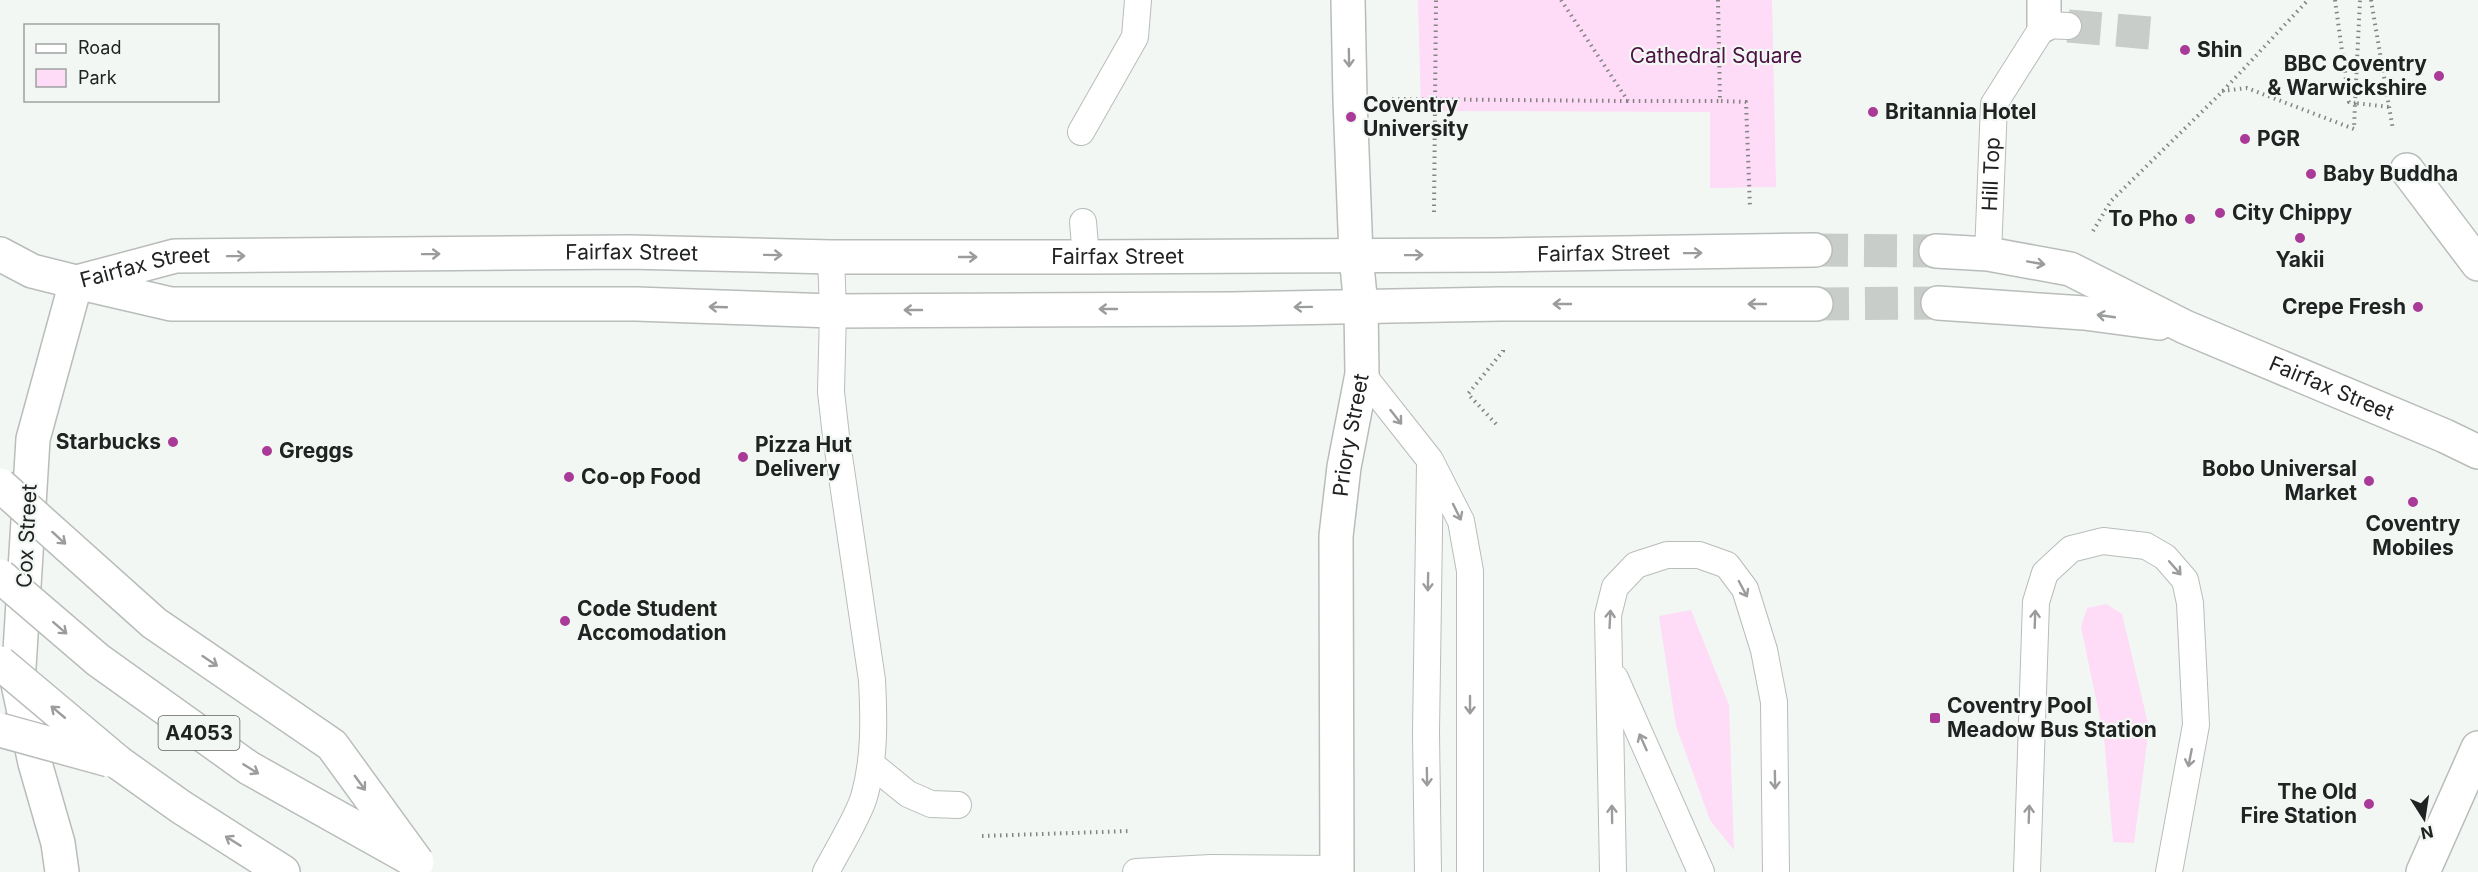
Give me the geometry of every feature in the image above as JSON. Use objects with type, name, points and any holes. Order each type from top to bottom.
[{"type":"main road","name":"Priory Street","points":[[1337,870],[1336,536],[1344,467],[1362,375],[1348,0]]},
{"type":"main road","points":[[2407,170],[2478,264]]},
{"type":"main road","name":"Fairfax Street","points":[[76,282],[175,256],[629,252],[831,257],[1086,257],[1815,250]]},
{"type":"main road","name":"Fairfax Street","points":[[1936,252],[1988,254],[2070,269],[2185,327],[2445,435],[2478,452]]},
{"type":"main road","points":[[0,254],[32,271],[76,282]]},
{"type":"main road","name":"Fairfax Street","points":[[76,282],[171,304],[636,304],[833,311],[1816,304]]},
{"type":"main road","name":"Cox Street","points":[[62,872],[58,843],[35,763],[18,684],[33,439],[76,282]]},
{"type":"main road","name":"Fairfax Street","points":[[1938,303],[2084,313],[2185,327]]},
{"type":"main road","points":[[0,485],[154,623],[332,745],[425,867]]},
{"type":"main road","name":"A4053","points":[[0,576],[98,660],[249,768],[425,867]]},
{"type":"main road","points":[[0,663],[119,763],[181,807],[283,872]]},
{"type":"main road","points":[[0,730],[119,763]]},
{"type":"main road","points":[[2423,872],[2478,748]]},
{"type":"lane","points":[[1081,132],[1134,37],[1138,0]]},
{"type":"lane","name":"Hill Top","points":[[1988,254],[1994,104],[2052,17]]},
{"type":"lane","points":[[1083,222],[1086,257]]},
{"type":"lane","points":[[826,872],[864,799],[871,764],[874,719],[872,680],[831,392],[833,311],[831,257]]},
{"type":"lane","points":[[1362,375],[1430,460],[1461,521],[1470,571],[1470,872]]},
{"type":"lane","points":[[1428,872],[1426,733],[1430,460]]},
{"type":"lane","points":[[2027,872],[2036,602],[2045,573],[2071,549],[2103,541],[2146,546],[2165,557],[2185,580],[2190,603],[2196,725],[2169,872]]},
{"type":"lane","points":[[1613,872],[1611,669],[1608,615],[1615,587],[1636,565],[1667,555],[1699,555],[1727,565],[1745,590],[1764,650],[1774,702],[1776,872]]},
{"type":"lane","points":[[1611,669],[1701,872]]},
{"type":"lane","points":[[871,764],[908,794],[932,804],[958,805]]},
{"type":"lane","points":[[1136,872],[1211,868],[1337,870]]},
{"type":"path","points":[[1434,221],[1436,0]]},
{"type":"path","points":[[1561,0],[1628,100]]},
{"type":"path","points":[[1718,0],[1719,100]]},
{"type":"path","points":[[2088,238],[2111,201],[2222,92],[2308,0]]},
{"type":"path","points":[[2335,0],[2349,102],[2389,107]]},
{"type":"path","points":[[2222,92],[2247,88],[2354,129],[2360,0]]},
{"type":"path","points":[[2370,0],[2395,140],[2407,170]]},
{"type":"path","points":[[1390,99],[1746,102],[1750,218]]},
{"type":"path","points":[[978,836],[1141,831]]},
{"type":"green space","name":"Cathedral Square","points":[[1418,0],[1772,0],[1776,187],[1710,188],[1710,112],[1421,111]]},
{"type":"green space","points":[[2106,604],[2122,614],[2149,728],[2134,843],[2113,842],[2104,737],[2081,627],[2087,608]]},
{"type":"green space","points":[[1691,610],[1729,705],[1734,850],[1710,820],[1676,726],[1659,616]]},
{"type":"tunnel","points":[[2068,26],[2150,33]]},
{"type":"tunnel","points":[[1815,250],[1936,251]]},
{"type":"tunnel","points":[[1816,304],[1938,303]]},
{"type":"place","name":"Shin","points":[[2185,50]]},
{"type":"place","name":"BBC Coventry & Warwickshire","points":[[2439,76]]},
{"type":"place","name":"Britannia Hotel","points":[[1873,112]]},
{"type":"place","name":"Coventry University","points":[[1351,117]]},
{"type":"place","name":"PGR","points":[[2245,139]]},
{"type":"place","name":"Baby Buddha","points":[[2311,174]]},
{"type":"place","name":"City Chippy","points":[[2220,213]]},
{"type":"place","name":"To Pho","points":[[2190,219]]},
{"type":"place","name":"Yakii","points":[[2300,238]]},
{"type":"place","name":"Crepe Fresh","points":[[2418,307]]},
{"type":"place","name":"Starbucks","points":[[173,442]]},
{"type":"place","name":"Greggs","points":[[267,451]]},
{"type":"place","name":"Pizza Hut Delivery","points":[[743,457]]},
{"type":"place","name":"Co-op Food","points":[[569,477]]},
{"type":"place","name":"Bobo Universal Market","points":[[2369,481]]},
{"type":"place","name":"Coventry Mobiles","points":[[2413,502]]},
{"type":"place","name":"Code Student Accomodation","points":[[565,621]]},
{"type":"place","name":"Coventry Pool Meadow Bus Station","points":[[1935,718]]},
{"type":"place","name":"The Old Fire Station","points":[[2369,804]]}]
